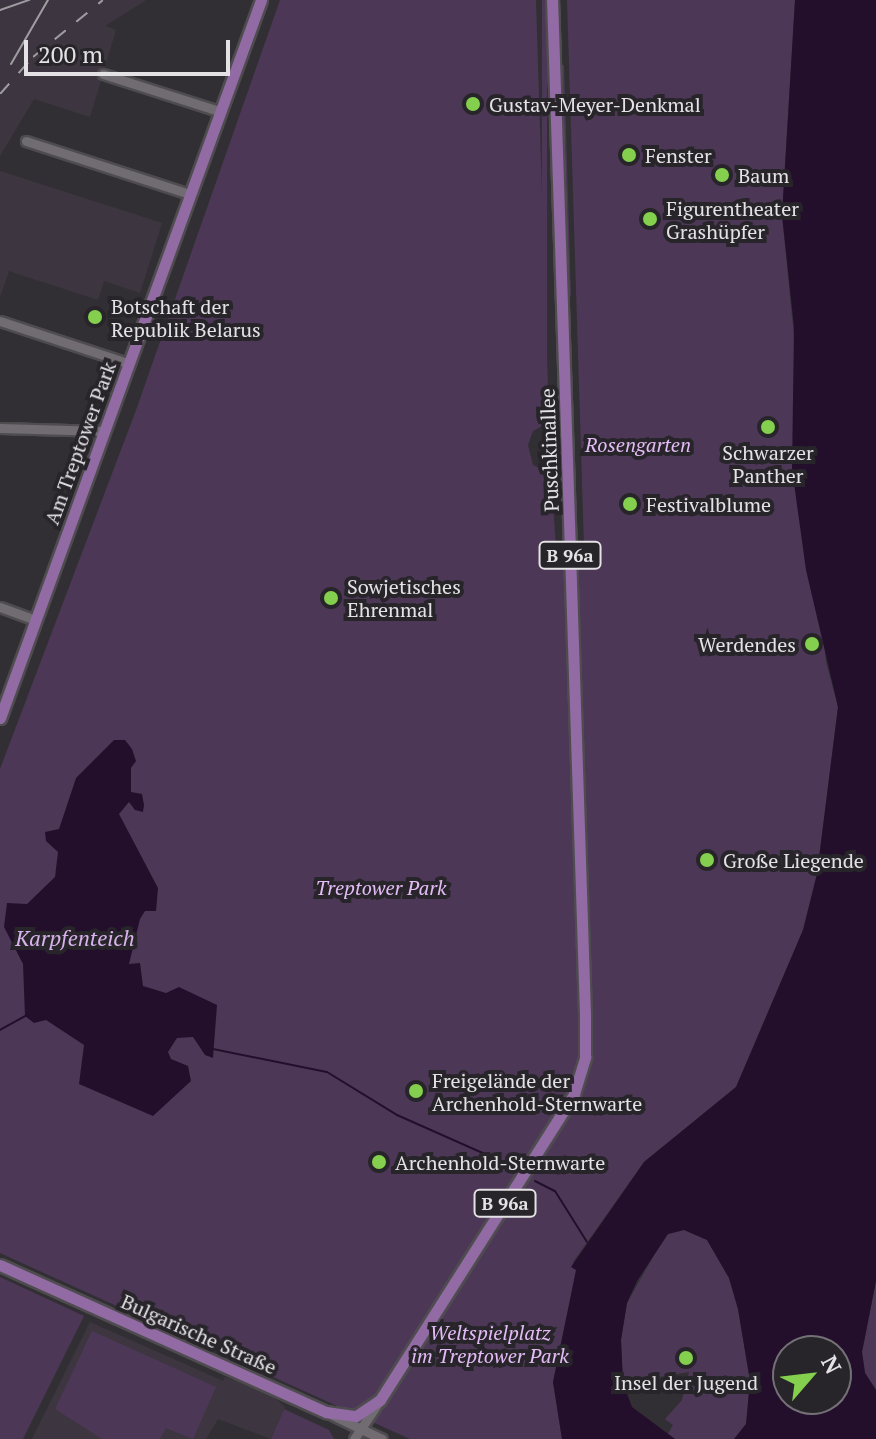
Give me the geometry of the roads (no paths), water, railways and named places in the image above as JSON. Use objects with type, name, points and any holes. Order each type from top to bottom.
[{"type":"main road","name":"Am Treptower Park","points":[[0,718],[261,0]]},
{"type":"main road","name":"Puschkinallee","points":[[380,1400],[574,1094],[586,1043],[552,0]]},
{"type":"main road","name":"Bulgarische Straße","points":[[0,1265],[326,1412]]},
{"type":"main road","points":[[326,1412],[349,1418],[380,1400]]},
{"type":"street","points":[[103,74],[219,111]]},
{"type":"street","points":[[26,141],[189,194]]},
{"type":"street","points":[[0,321],[128,363]]},
{"type":"street","points":[[0,428],[103,431]]},
{"type":"street","points":[[0,607],[35,620]]},
{"type":"street","points":[[354,1439],[380,1400]]},
{"type":"street","name":"Bulgarische Straße","points":[[326,1412],[382,1439]]},
{"type":"water","points":[[795,0],[876,0],[876,1281],[862,1352],[865,1373],[876,1390],[876,1439],[734,1439],[746,1424],[750,1381],[738,1309],[729,1278],[707,1240],[684,1230],[668,1234],[637,1281],[627,1303],[621,1340],[623,1383],[632,1407],[675,1439],[562,1439],[553,1382],[576,1270],[571,1267],[644,1162],[736,1087],[803,930],[817,874],[838,707],[806,570],[792,469],[794,327],[782,215]]},
{"type":"water","name":"Karpfenteich","points":[[114,740],[125,740],[132,749],[136,761],[131,768],[131,792],[142,794],[144,805],[143,812],[135,810],[129,802],[119,814],[158,888],[156,911],[145,911],[140,919],[129,964],[140,963],[143,986],[166,993],[179,987],[217,1005],[213,1058],[205,1055],[193,1037],[177,1038],[168,1052],[171,1059],[188,1066],[191,1081],[153,1116],[79,1084],[84,1045],[46,1020],[34,1023],[25,1016],[23,964],[4,927],[7,903],[27,904],[55,877],[58,852],[46,841],[45,832],[59,829],[76,778]]},
{"type":"waterway","points":[[0,1030],[27,1015]]},
{"type":"waterway","points":[[213,1049],[327,1072],[397,1115],[512,1166]]},
{"type":"waterway","points":[[535,1181],[555,1191],[587,1242]]},
{"type":"tram line","points":[[0,10],[29,0]]},
{"type":"tram line","points":[[11,64],[48,0]]},
{"type":"railway","points":[[0,94],[33,57],[103,0]]},
{"type":"place","name":"Gustav-Meyer-Denkmal","points":[[473,104]]},
{"type":"place","name":"Fenster","points":[[629,155]]},
{"type":"place","name":"Baum","points":[[722,175]]},
{"type":"place","name":"Figurentheater Grashüpfer","points":[[650,219]]},
{"type":"place","name":"Botschaft der Republik Belarus","points":[[95,317]]},
{"type":"place","name":"Schwarzer Panther","points":[[768,427]]},
{"type":"place","name":"Festivalblume","points":[[630,504]]},
{"type":"place","name":"Sowjetisches Ehrenmal","points":[[331,598]]},
{"type":"place","name":"Werdendes","points":[[812,644]]},
{"type":"place","name":"Große Liegende","points":[[707,860]]},
{"type":"place","name":"Freigelände der Archenhold-Sternwarte","points":[[416,1091]]},
{"type":"place","name":"Archenhold-Sternwarte","points":[[379,1162]]},
{"type":"place","name":"Insel der Jugend","points":[[686,1358]]},
{"type":"park label","name":"Rosengarten","points":[[638,444]]},
{"type":"park label","name":"Treptower Park","points":[[381,887]]},
{"type":"park label","name":"Weltspielplatz im Treptower Park","points":[[490,1344]]}]
